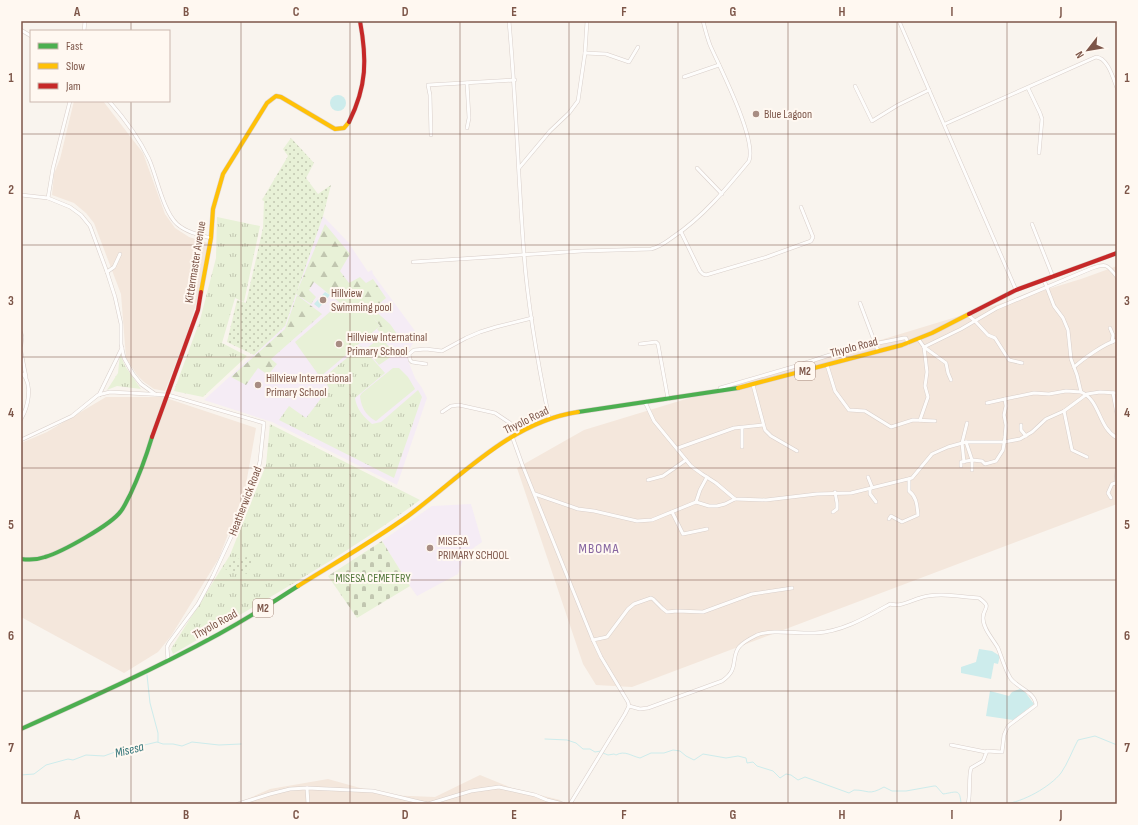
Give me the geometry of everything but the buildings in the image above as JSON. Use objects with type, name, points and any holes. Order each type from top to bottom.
[{"type":"main road","name":"Kittermaster Avenue","points":[[21,559],[37,559],[60,551],[117,516],[122,510],[138,478],[198,310],[211,238],[213,209],[223,174],[267,103],[275,96],[279,96],[335,129],[341,129],[349,124],[356,108],[365,71],[365,58],[360,21]]},
{"type":"main road","name":"Thyolo Road","points":[[21,729],[168,661],[264,608],[387,530],[437,494],[485,454],[512,436],[549,418],[568,413],[717,392],[753,385],[878,352],[919,340],[1002,296],[1117,253]]},
{"type":"street","points":[[510,21],[515,80],[524,254],[538,359],[549,418]]},
{"type":"street","points":[[519,168],[578,101],[585,52],[587,21]]},
{"type":"street","points":[[413,262],[524,254],[651,249],[662,245],[681,232],[722,194],[748,161],[751,150],[734,98],[710,44],[703,21]]},
{"type":"street","points":[[899,21],[1016,290]]},
{"type":"street","points":[[21,30],[30,35]]},
{"type":"street","points":[[585,52],[606,54],[629,62],[638,47]]},
{"type":"street","points":[[945,124],[1099,57],[1105,62],[1117,88]]},
{"type":"street","points":[[684,77],[719,65]]},
{"type":"street","points":[[430,135],[430,95],[428,85],[515,80]]},
{"type":"street","points":[[467,82],[469,118],[467,128]]},
{"type":"street","points":[[854,86],[872,122],[898,105],[929,90]]},
{"type":"street","points":[[1028,88],[1042,119],[1039,153]]},
{"type":"street","points":[[48,198],[53,168],[70,102]]},
{"type":"street","points":[[110,102],[121,115],[145,150],[171,217],[181,227],[190,232],[211,238]]},
{"type":"street","points":[[697,168],[722,194]]},
{"type":"street","points":[[21,195],[48,198],[70,207],[81,215],[90,226],[107,272],[121,324],[124,358],[133,374],[141,384],[156,395]]},
{"type":"street","points":[[681,232],[700,271],[706,275],[767,257],[811,241],[813,237],[801,206]]},
{"type":"street","points":[[1032,224],[1053,277]]},
{"type":"street","points":[[107,272],[114,267],[120,254]]},
{"type":"street","points":[[1086,264],[1090,269]]},
{"type":"street","points":[[924,347],[961,329],[997,308],[1090,269],[1106,265],[1109,266],[1117,277]]},
{"type":"street","points":[[1059,275],[1062,281]]},
{"type":"street","points":[[1044,280],[1056,310],[1063,318],[1068,330],[1071,359],[1082,392]]},
{"type":"street","points":[[860,303],[878,352]]},
{"type":"street","points":[[968,315],[986,333],[995,338],[1009,360],[1022,363]]},
{"type":"street","points":[[426,364],[412,362],[409,354],[414,350],[426,349],[442,351],[466,338],[496,326],[532,318]]},
{"type":"street","points":[[1110,328],[1113,335],[1112,342]]},
{"type":"street","points":[[21,333],[21,345]]},
{"type":"street","points":[[717,392],[717,389],[722,387],[791,368],[836,352],[906,338],[908,343]]},
{"type":"street","points":[[919,340],[924,347],[946,363],[951,380]]},
{"type":"street","points":[[1074,367],[1117,340]]},
{"type":"street","points":[[640,344],[656,342],[658,344],[668,399]]},
{"type":"street","points":[[920,420],[928,398],[925,386],[927,372],[924,347]]},
{"type":"street","points":[[21,440],[72,416],[98,395],[122,348]]},
{"type":"street","points":[[21,352],[29,389],[26,409],[21,419]]},
{"type":"street","points":[[827,365],[835,391],[849,410],[865,411],[892,427],[907,422],[920,420],[935,421]]},
{"type":"street","points":[[21,374],[23,374],[27,379]]},
{"type":"street","points":[[753,385],[765,430],[771,436],[797,451]]},
{"type":"street","points":[[987,403],[1034,393],[1049,394],[1066,391],[1082,392],[1087,394],[1094,403],[1104,426],[1117,438]]},
{"type":"street","points":[[98,395],[110,392],[122,392],[168,395]]},
{"type":"street","points":[[535,494],[578,509],[594,511],[637,521],[652,520],[696,502],[709,506],[717,506],[735,499],[766,500],[817,494],[851,493],[909,479],[913,477],[932,454],[948,447],[964,443],[1004,442],[1020,439],[1026,436],[1046,419],[1064,411],[1087,394],[1100,392],[1117,393]]},
{"type":"street","points":[[1113,393],[1117,414]]},
{"type":"street","name":"Heatherwick Road","points":[[168,395],[264,423],[257,475],[213,576],[202,597],[167,647],[168,661]]},
{"type":"street","points":[[961,466],[961,462],[972,460],[982,461],[985,464],[996,460],[1003,450],[1006,425],[1004,416],[1006,406],[1005,399]]},
{"type":"street","points":[[645,402],[652,418],[678,448],[686,460],[735,499]]},
{"type":"street","points":[[442,412],[451,406],[459,404],[495,412],[519,432]]},
{"type":"street","points":[[1064,411],[1072,450],[1087,457]]},
{"type":"street","points":[[964,462],[964,443],[967,423]]},
{"type":"street","points":[[678,448],[734,428],[764,425]]},
{"type":"street","points":[[1021,425],[1021,430],[1026,436]]},
{"type":"street","points":[[742,428],[742,447]]},
{"type":"street","points":[[512,436],[593,640],[629,706],[604,750],[570,804]]},
{"type":"street","points":[[964,443],[972,460],[972,470]]},
{"type":"street","points":[[648,480],[663,476],[686,460]]},
{"type":"street","points":[[1111,498],[1108,493],[1112,484],[1116,483],[1117,469]]},
{"type":"street","points":[[696,502],[707,477]]},
{"type":"street","points":[[868,478],[872,487],[870,489],[870,494],[876,502]]},
{"type":"street","points":[[889,519],[891,516],[902,522],[918,515],[914,494],[909,491],[909,479]]},
{"type":"street","points":[[833,512],[837,508],[835,493]]},
{"type":"street","points":[[672,512],[681,533],[683,534],[707,529]]},
{"type":"street","points":[[593,640],[606,637],[628,609],[634,604],[651,598],[667,612],[703,612],[752,594],[792,588]]},
{"type":"street","points":[[629,706],[640,709],[648,708],[722,681],[733,670],[736,652],[739,647],[748,640],[759,635],[774,633],[830,632],[850,625],[890,604],[905,604],[921,597],[935,596],[979,598],[987,605],[983,618],[985,625],[999,650],[1002,662],[1010,677],[1032,696],[1036,702],[1036,705],[1008,726],[1004,735],[1002,752],[986,752],[951,745]]},
{"type":"street","points":[[968,804],[969,775],[971,768],[983,761],[986,752]]},
{"type":"street","points":[[238,804],[270,794],[307,788],[373,791],[428,804],[471,792],[499,787],[535,795],[563,804]]},
{"type":"street","points":[[307,788],[308,804]]},
{"type":"street","points":[[547,800],[549,804]]},
{"type":"shaded area","points":[[74,102],[104,102],[143,153],[165,214],[175,228],[189,237],[208,243],[200,291],[186,337],[165,391],[154,389],[144,382],[137,375],[126,358],[121,294],[94,223],[86,213],[74,203],[52,195],[54,174],[60,159]]},
{"type":"shaded area","name":"Hillview Internatinal Primary School","points":[[323,216],[348,242],[368,272],[372,270],[373,274],[418,335],[407,353],[415,378],[427,398],[397,485],[272,422],[204,400],[285,326]]},
{"type":"shaded area","points":[[1117,266],[1117,504],[632,687],[596,685],[583,664],[517,468],[584,430],[1081,279]]},
{"type":"shaded area","points":[[106,397],[163,397],[256,428],[245,490],[219,558],[171,636],[158,652],[124,673],[21,617],[21,443],[47,432]]},
{"type":"shaded area","name":"MISESA PRIMARY SCHOOL","points":[[471,504],[482,542],[465,554],[458,574],[417,596],[382,541],[432,506]]},
{"type":"shaded area","points":[[480,775],[512,788],[560,800],[564,804],[236,804],[270,789],[328,779],[385,795],[435,797]]},
{"type":"green space","points":[[291,138],[314,163],[306,178],[318,194],[331,185],[323,216],[285,326],[254,355],[227,342],[237,300],[246,303],[263,228],[264,201],[262,200],[288,156],[283,149]]},
{"type":"green space","points":[[217,217],[260,226],[244,302],[235,298],[222,343],[247,356],[203,397],[174,391],[200,320],[216,258]]},
{"type":"green space","points":[[325,224],[350,254],[340,271],[349,283],[360,277],[366,283],[373,279],[386,298],[373,309],[390,324],[397,334],[388,343],[377,329],[380,326],[353,292],[340,303],[314,282],[309,290],[316,297],[311,304],[296,294]]},
{"type":"green space","points":[[353,292],[380,326],[320,377],[295,342]]},
{"type":"green space","points":[[297,295],[322,314],[271,359],[277,364],[268,375],[258,368],[246,385],[231,377],[285,329]]},
{"type":"green space","points":[[381,337],[395,354],[379,365],[366,349]]},
{"type":"green space","points":[[361,346],[385,373],[355,398],[357,406],[372,424],[381,422],[418,390],[422,397],[394,478],[279,420],[289,406],[306,418],[329,388],[323,378]]},
{"type":"green space","points":[[120,354],[125,366],[141,389],[117,386],[107,390],[118,373]]},
{"type":"green space","points":[[393,368],[399,368],[408,377],[415,389],[376,421],[369,417],[365,411],[360,396]]},
{"type":"green space","points":[[270,424],[420,500],[360,542],[173,654],[171,649],[230,555],[266,465]]},
{"type":"green space","name":"MISESA CEMETERY","points":[[382,541],[410,586],[357,618],[328,576]]},
{"type":"green space","points":[[247,557],[252,559],[248,574],[224,569],[228,561]]},
{"type":"water","points":[[338,95],[345,100],[346,103],[341,110],[338,111],[331,106],[330,103],[335,96]]},
{"type":"water","name":"Hillview Swimming pool","points":[[325,292],[330,295],[319,308],[314,304]]},
{"type":"water","points":[[979,649],[992,651],[1000,656],[998,664],[994,663],[991,679],[961,673],[961,667],[976,662]]},
{"type":"water","points":[[1022,688],[1034,704],[1013,720],[986,716],[990,691],[1009,696],[1012,692]]},
{"type":"waterway","points":[[147,675],[150,703],[158,733],[158,742]]},
{"type":"waterway","points":[[1005,804],[1012,803],[1036,793],[1056,778],[1061,773],[1068,761],[1078,740],[1095,736],[1117,745]]},
{"type":"waterway","points":[[545,739],[567,740],[576,743],[583,749],[590,749],[595,752],[601,751]]},
{"type":"waterway","name":"Misesa","points":[[21,775],[34,774],[46,765],[68,759],[73,760],[86,755],[104,756],[157,742],[182,746],[192,742],[219,745],[241,744]]},
{"type":"waterway","points":[[603,753],[608,755],[625,753],[640,758],[651,753],[664,753],[673,750],[680,751],[694,760],[703,754],[726,758],[738,756],[746,758],[747,763],[753,762],[757,766],[773,771],[780,778],[786,774],[791,775],[798,780],[805,777],[849,793],[854,790],[871,792],[884,787],[892,791],[906,791],[936,786],[943,794],[955,792],[959,793],[961,804]]},
{"type":"traffic: fast","points":[[578,412],[738,388]]},
{"type":"traffic: fast","points":[[21,559],[30,560],[53,554],[86,537],[116,517],[124,507],[133,488],[152,437]]},
{"type":"traffic: fast","points":[[21,729],[195,647],[249,617],[298,586]]},
{"type":"traffic: slow","points":[[201,292],[211,238],[213,209],[223,174],[267,103],[276,96],[281,97],[335,129],[344,128],[349,122]]},
{"type":"traffic: slow","points":[[738,388],[902,345],[932,333],[969,314]]},
{"type":"traffic: slow","points":[[298,586],[368,543],[408,516],[487,453],[508,439],[530,427],[553,418],[578,412]]},
{"type":"traffic: jam","points":[[349,122],[359,96],[364,72],[364,48],[360,21]]},
{"type":"traffic: jam","points":[[969,314],[1016,290],[1117,253]]},
{"type":"traffic: jam","points":[[152,437],[198,310],[201,292]]},
{"type":"place","name":"Blue Lagoon","points":[[756,114]]},
{"type":"place","name":"Hillview Swimming pool","points":[[323,300]]},
{"type":"place","name":"Hillview Internatinal Primary School","points":[[339,344]]},
{"type":"place","name":"Hillview International Primary School","points":[[258,385]]},
{"type":"place","name":"MISESA PRIMARY SCHOOL","points":[[430,548]]},
{"type":"district","name":"MBOMA","points":[[599,548]]}]
